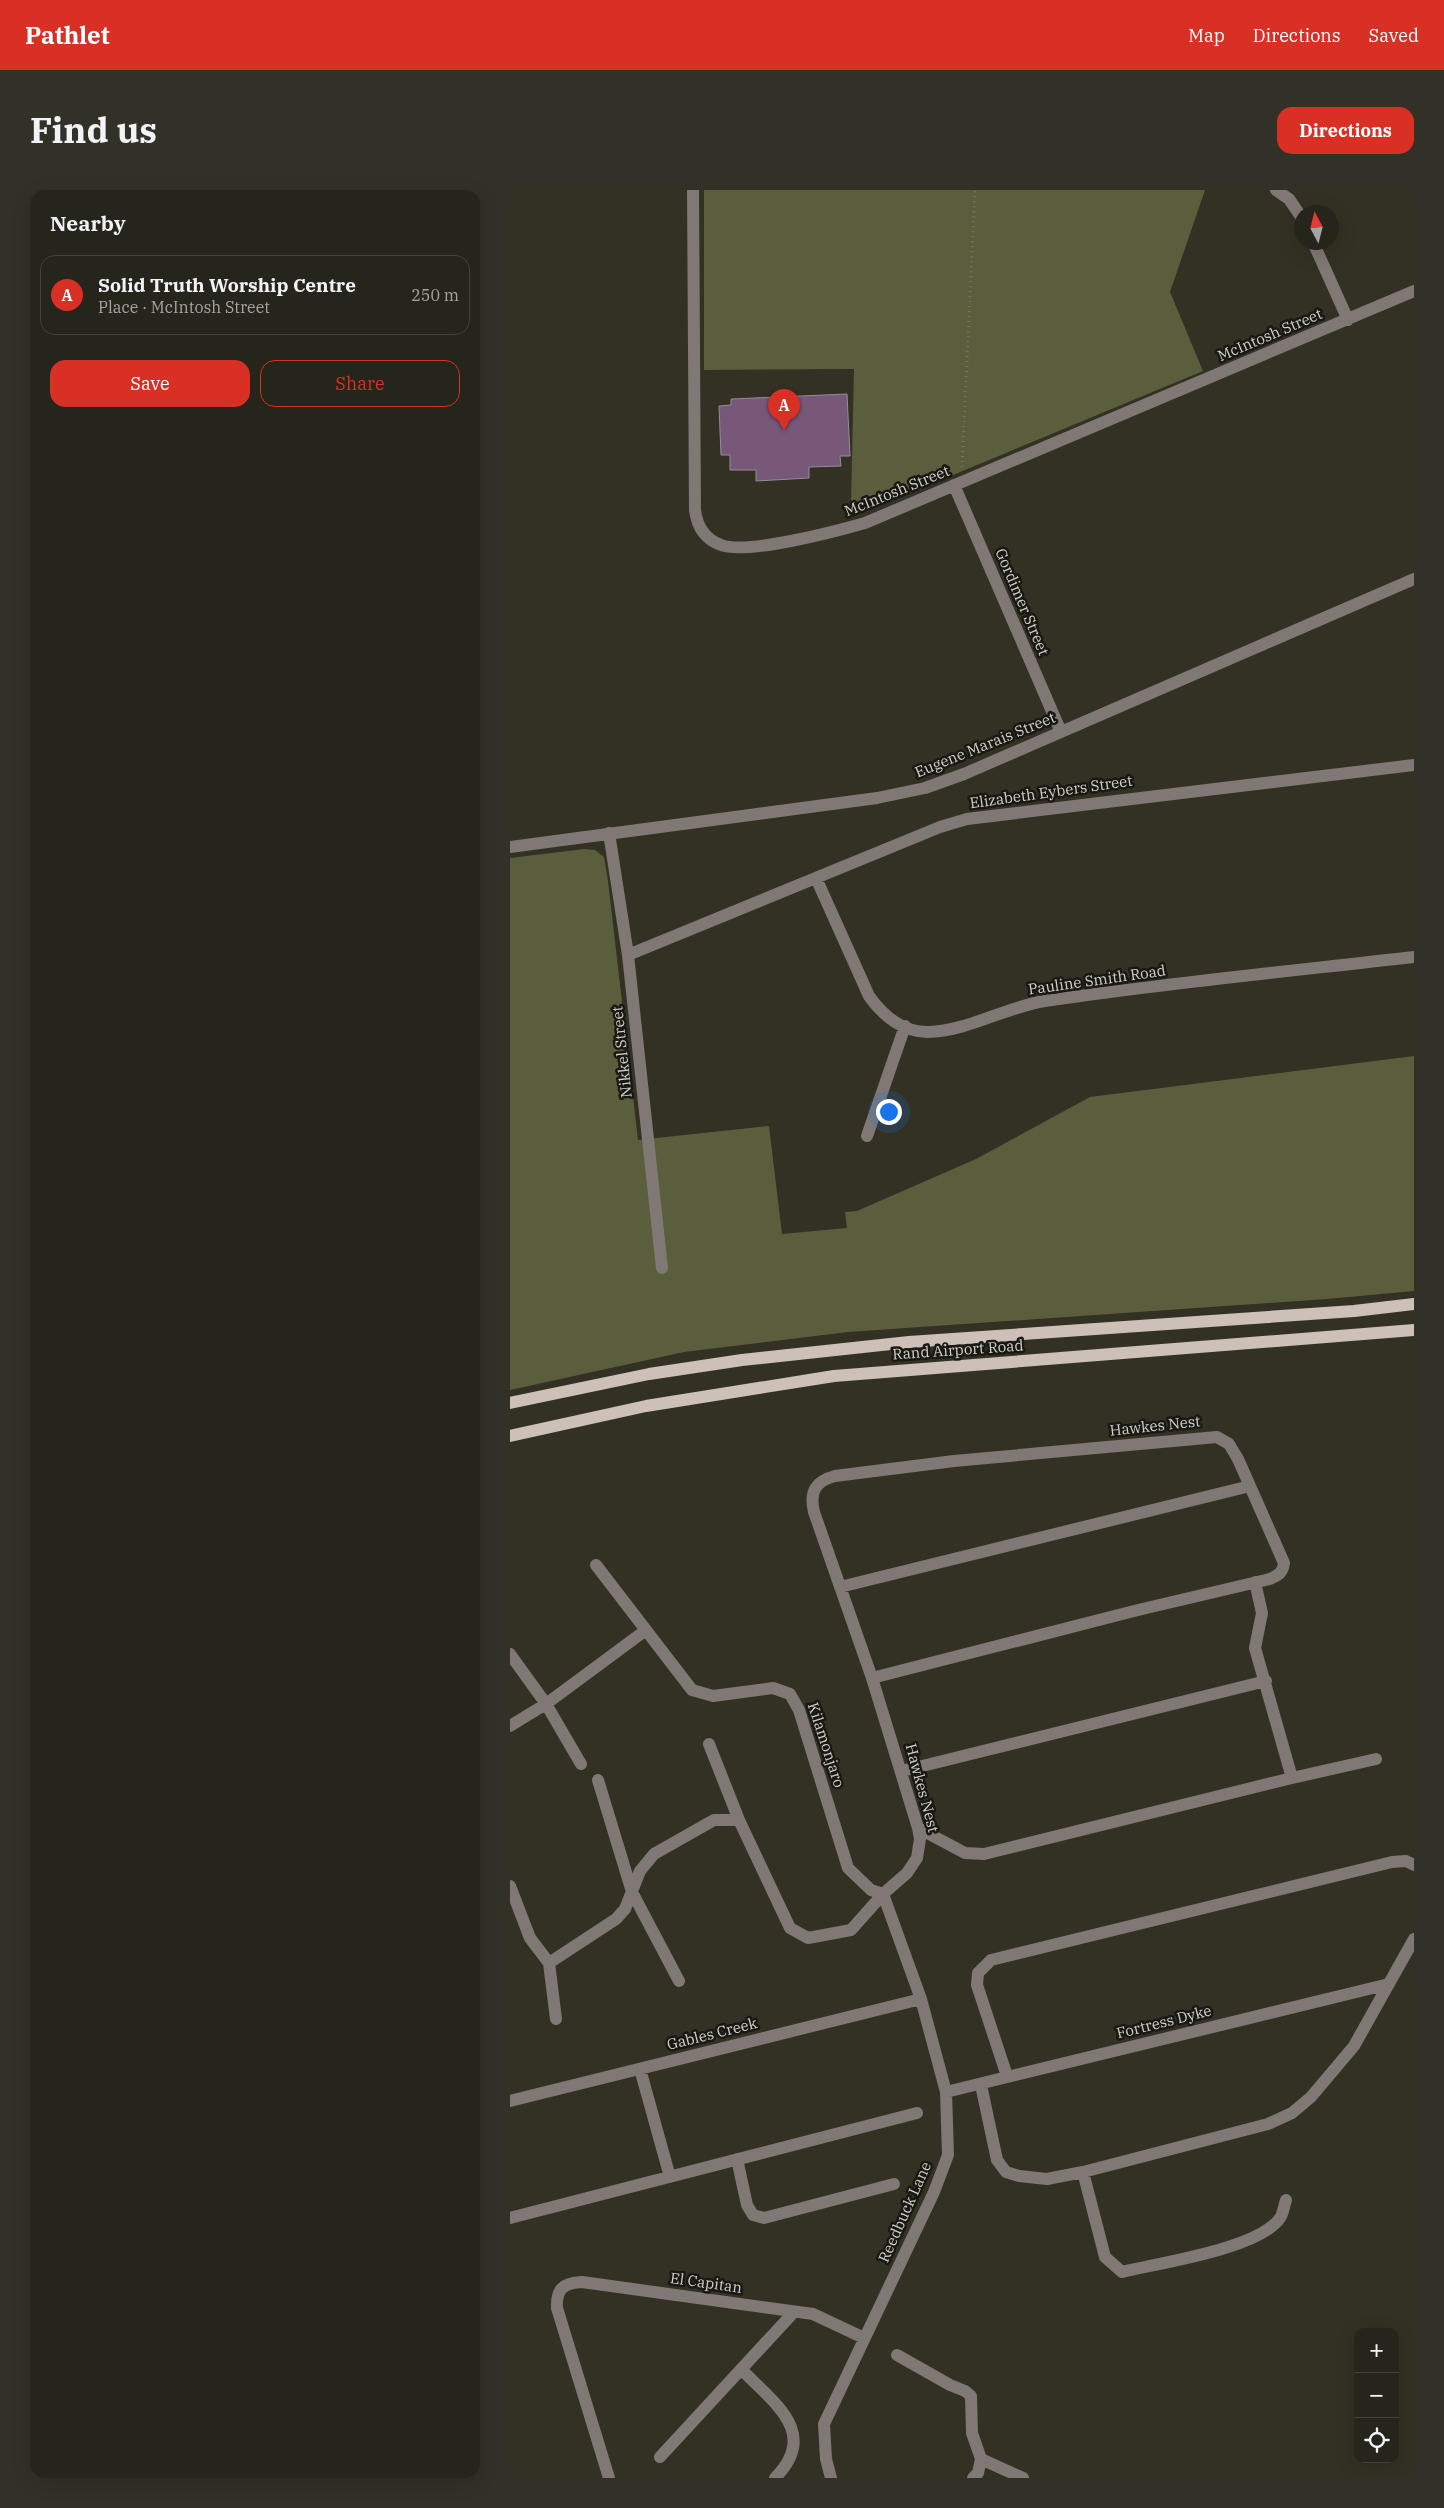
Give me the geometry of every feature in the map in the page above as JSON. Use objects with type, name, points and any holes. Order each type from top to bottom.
[{"type":"main road","name":"Rand Airport Road","points":[[510,1403],[649,1374],[752,1359],[909,1342],[1344,1312],[1414,1304]]},
{"type":"main road","name":"Rand Airport Road","points":[[510,1436],[646,1406],[834,1376],[1414,1330]]},
{"type":"street","name":"McIntosh Street","points":[[693,190],[696,510],[702,531],[719,545],[733,548],[800,539],[865,523],[1414,291]]},
{"type":"street","points":[[1276,190],[1289,199],[1294,206]]},
{"type":"street","points":[[1316,250],[1348,320]]},
{"type":"street","name":"Gordimer Street","points":[[958,484],[1061,732]]},
{"type":"street","name":"Eugene Marais Street","points":[[510,846],[610,834],[909,792],[957,777],[1414,579]]},
{"type":"street","name":"Elizabeth Eybers Street","points":[[628,955],[940,827],[967,819],[1414,764]]},
{"type":"street","name":"Nikkel Street","points":[[610,834],[628,955],[662,1268]]},
{"type":"street","name":"Pauline Smith Road","points":[[816,878],[869,996],[888,1018],[905,1026],[926,1032],[945,1030],[1045,1001],[1414,957]]},
{"type":"street","points":[[867,1136],[905,1026]]},
{"type":"street","name":"Hawkes Nest","points":[[709,1744],[739,1820],[790,1928],[808,1938],[850,1930],[883,1894],[907,1873],[917,1858],[920,1839],[902,1771],[811,1500],[813,1490],[821,1480],[835,1476],[954,1461],[1217,1437],[1229,1444],[1250,1486],[1284,1564],[1279,1575],[1270,1579],[872,1678]]},
{"type":"street","points":[[840,1587],[1250,1486]]},
{"type":"street","name":"Kilamonjaro","points":[[596,1565],[692,1690],[713,1696],[773,1688],[790,1694],[800,1710],[848,1868],[871,1890],[883,1894]]},
{"type":"street","points":[[1255,1582],[1262,1613],[1255,1648],[1266,1681],[1292,1778]]},
{"type":"street","points":[[510,1726],[546,1704],[646,1630]]},
{"type":"street","points":[[510,1654],[546,1704],[581,1764]]},
{"type":"street","points":[[902,1771],[1266,1681]]},
{"type":"street","points":[[918,1828],[966,1853],[984,1854],[1376,1759]]},
{"type":"street","points":[[598,1780],[632,1892],[679,1981]]},
{"type":"street","points":[[549,1963],[616,1919],[625,1909],[640,1872],[654,1854],[714,1820],[739,1820]]},
{"type":"street","points":[[1008,2076],[977,1985],[978,1973],[991,1960],[1392,1862],[1406,1860],[1414,1865]]},
{"type":"street","points":[[510,1885],[530,1938],[549,1963],[556,2019]]},
{"type":"street","name":"Reedbuck Lane","points":[[831,2478],[826,2459],[824,2424],[942,2172],[948,2155],[946,2092],[921,1999],[883,1894]]},
{"type":"street","points":[[981,2085],[997,2160],[1006,2172],[1019,2176],[1047,2178],[1083,2172],[1268,2124],[1292,2113],[1311,2097],[1354,2046],[1414,1939]]},
{"type":"street","name":"Fortress Dyke","points":[[946,2092],[1390,1984]]},
{"type":"street","name":"Gables Creek","points":[[510,2101],[921,1999]]},
{"type":"street","points":[[640,2069],[670,2177]]},
{"type":"street","points":[[510,2218],[917,2113]]},
{"type":"street","points":[[737,2159],[747,2205],[753,2215],[764,2218],[894,2184]]},
{"type":"street","points":[[1083,2172],[1105,2257],[1122,2272],[1239,2245],[1270,2227],[1280,2218],[1286,2200]]},
{"type":"street","name":"El Capitan","points":[[609,2478],[557,2308],[556,2300],[560,2287],[568,2283],[582,2282],[813,2314],[864,2338]]},
{"type":"street","points":[[660,2458],[794,2312]]},
{"type":"street","points":[[897,2354],[950,2385],[969,2393],[972,2401],[972,2433],[981,2459],[978,2473],[973,2478]]},
{"type":"street","points":[[741,2369],[787,2416],[795,2438],[794,2452],[789,2463],[775,2478]]},
{"type":"street","points":[[981,2459],[1023,2478]]},
{"type":"path","points":[[958,484],[975,190]]},
{"type":"green space","points":[[704,190],[1205,190],[1170,292],[1203,371],[859,514],[851,503],[854,369],[704,370]]},
{"type":"green space","points":[[585,849],[595,850],[604,857],[638,1140],[769,1126],[782,1234],[847,1228],[845,1212],[857,1211],[976,1159],[1090,1097],[1414,1056],[1414,1291],[1327,1299],[848,1332],[684,1352],[510,1390],[510,858]]},
{"type":"building","points":[[847,394],[850,456],[840,456],[841,466],[809,467],[809,478],[756,481],[756,470],[730,470],[730,455],[721,455],[719,406],[731,405],[731,399]]},
{"type":"place","name":"Solid Truth Worship Centre","points":[[784,430]]}]
